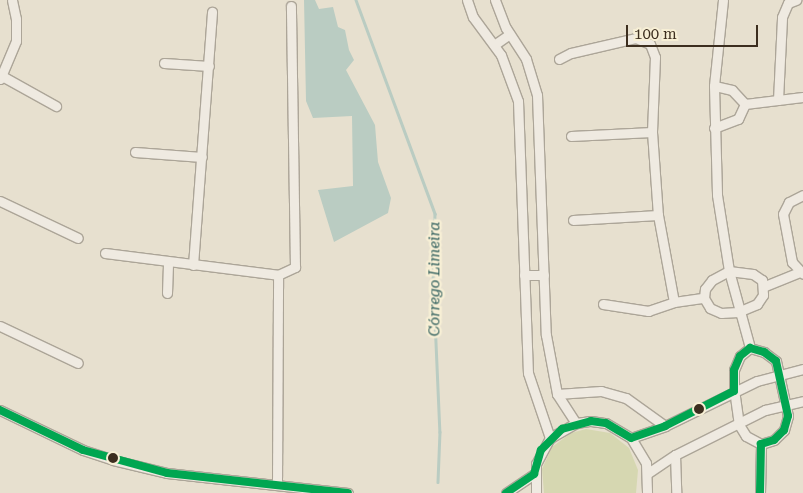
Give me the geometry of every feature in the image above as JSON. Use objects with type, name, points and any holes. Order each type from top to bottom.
[{"type":"street","points":[[12,0],[16,19],[16,41],[1,78],[56,106]]},
{"type":"street","points":[[467,0],[473,17],[494,44],[518,101],[528,373],[550,438]]},
{"type":"street","points":[[495,0],[510,34],[526,59],[537,95],[546,335],[557,394],[576,423]]},
{"type":"street","points":[[723,0],[714,86],[717,195],[729,271],[738,312],[750,348]]},
{"type":"street","points":[[778,100],[782,17],[788,3],[796,0]]},
{"type":"street","points":[[105,253],[278,275],[284,275],[295,267],[291,6]]},
{"type":"street","points":[[193,265],[212,12]]},
{"type":"street","points":[[494,44],[510,34]]},
{"type":"street","points":[[559,59],[572,53],[636,38],[650,44],[655,57],[652,132],[658,214],[674,302]]},
{"type":"street","points":[[164,63],[209,66]]},
{"type":"street","points":[[714,86],[732,90],[745,104]]},
{"type":"street","points":[[745,104],[803,97]]},
{"type":"street","points":[[714,128],[738,119],[745,104]]},
{"type":"street","points":[[571,136],[652,132]]},
{"type":"street","points":[[135,152],[202,157]]},
{"type":"street","points":[[765,286],[802,273],[792,262],[783,214],[789,202],[803,195]]},
{"type":"street","points":[[0,201],[78,238]]},
{"type":"street","points":[[573,220],[658,214]]},
{"type":"street","points":[[167,293],[168,262]]},
{"type":"street","points":[[729,271],[753,274],[765,286],[763,295],[757,304],[738,312],[721,313],[710,308],[704,298],[705,289],[712,280],[729,271]]},
{"type":"street","points":[[524,275],[544,274]]},
{"type":"street","points":[[277,485],[278,275]]},
{"type":"street","points":[[603,304],[648,311],[674,302],[704,298]]},
{"type":"street","points":[[0,326],[78,363]]},
{"type":"street","points":[[750,348],[764,352],[776,361],[788,416],[784,430],[774,440],[761,444],[746,436],[739,425],[734,391],[734,370],[740,356],[750,348]]},
{"type":"street","points":[[631,438],[665,426],[734,391],[780,374],[803,369]]},
{"type":"street","points":[[557,394],[601,391],[626,398],[665,426]]},
{"type":"street","points":[[648,473],[676,455],[739,425],[765,410],[803,401]]},
{"type":"street","points":[[0,410],[83,450],[113,460],[166,473],[348,493]]},
{"type":"street","points":[[536,493],[534,474],[541,450],[550,438],[576,423],[606,423],[631,438],[640,450],[648,473],[646,493]]},
{"type":"street","points":[[760,493],[761,444]]},
{"type":"street","points":[[676,455],[676,493]]},
{"type":"street","points":[[506,493],[534,474]]},
{"type":"green space","points":[[586,429],[610,433],[629,448],[638,470],[636,493],[544,493],[542,469],[552,447],[571,433]]},
{"type":"shaded area","points":[[304,0],[315,0],[319,9],[333,7],[338,27],[345,30],[349,50],[354,60],[346,70],[375,125],[378,162],[391,198],[388,213],[334,242],[318,190],[353,186],[352,116],[313,118],[306,101]]},
{"type":"waterway","name":"Córrego Limeira","points":[[356,0],[435,214],[433,274],[440,432],[438,482]]},
{"type":"transit line","points":[[506,493],[534,474],[541,450],[562,429],[591,421],[606,423],[631,438],[665,426],[734,391],[734,370],[740,356],[750,348],[764,352],[776,361],[788,416],[784,430],[774,440],[761,444],[760,493]]},
{"type":"transit line","points":[[0,410],[83,450],[167,473],[348,493]]}]
